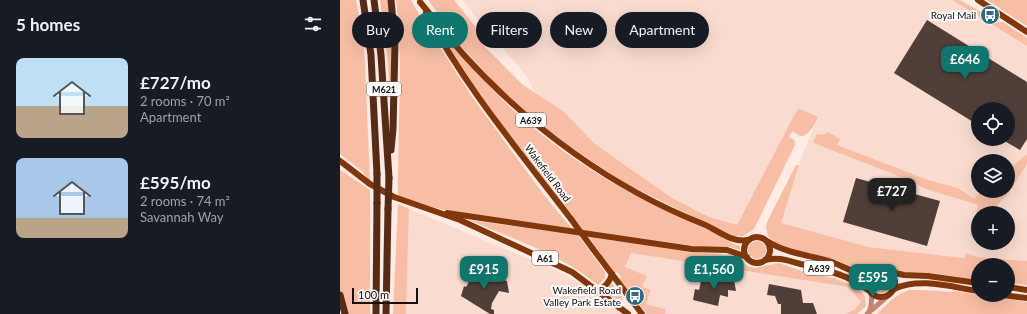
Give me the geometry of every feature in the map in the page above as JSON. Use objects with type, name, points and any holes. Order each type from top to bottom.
[{"type":"highway","name":"M621","points":[[363,0],[371,55],[377,174],[378,203],[376,314]]},
{"type":"highway","name":"M621","points":[[374,0],[381,55],[389,178]]},
{"type":"highway","name":"M621","points":[[386,314],[389,178],[393,129],[395,42],[391,0]]},
{"type":"highway","points":[[340,295],[345,314]]},
{"type":"main road","points":[[978,0],[1027,32]]},
{"type":"main road","name":"Wakefield Road","points":[[419,1],[442,44],[475,94],[642,314]]},
{"type":"main road","name":"A639","points":[[419,1],[462,53],[500,92],[536,124],[582,159],[667,209],[736,240],[748,240]]},
{"type":"main road","name":"A61","points":[[340,161],[382,191],[408,203],[460,220],[572,272],[628,314]]},
{"type":"main road","points":[[340,166],[350,169]]},
{"type":"main road","points":[[432,210],[692,249],[727,250],[747,257],[753,262],[765,260],[768,256],[770,249],[767,241],[759,237],[748,240],[744,249],[747,257]]},
{"type":"main road","name":"A639","points":[[767,241],[783,250],[833,263],[855,272],[870,273]]},
{"type":"main road","name":"A639","points":[[765,260],[782,258],[832,272],[856,281],[870,292]]},
{"type":"main road","points":[[971,282],[928,276],[904,275],[890,272],[882,268],[870,273],[866,284],[870,292],[881,297],[888,295],[894,288],[901,285],[917,283],[971,290]]},
{"type":"main road","points":[[890,272],[894,278],[894,288]]},
{"type":"main road","points":[[598,291],[607,284],[611,279],[612,274]]},
{"type":"main road","points":[[1015,288],[1027,290]]},
{"type":"main road","points":[[1015,297],[1027,298]]},
{"type":"street","points":[[868,314],[871,306],[870,292]]},
{"type":"street","points":[[868,314],[888,295]]},
{"type":"shaded area","points":[[340,0],[356,0],[358,12],[352,12],[352,48],[364,48],[370,182],[362,171],[340,154]]},
{"type":"shaded area","points":[[380,0],[388,0],[389,12],[382,12]]},
{"type":"shaded area","points":[[396,0],[411,0],[418,12],[412,12],[412,48],[440,48],[472,97],[543,194],[572,229],[440,209],[398,197],[400,48],[404,48],[404,12],[397,12]]},
{"type":"shaded area","points":[[428,0],[454,0],[464,12],[437,12]]},
{"type":"shaded area","points":[[462,0],[952,0],[1027,46],[1027,154],[1015,174],[1015,154],[971,154],[971,198],[998,198],[992,205],[994,206],[971,206],[971,250],[1015,250],[1015,206],[996,206],[1005,198],[1015,198],[1015,183],[1027,164],[1027,261],[1015,260],[1015,258],[978,257],[966,253],[964,258],[869,247],[780,223],[803,153],[818,118],[798,108],[737,226],[709,217],[672,198],[595,144],[563,111],[535,93],[526,75],[502,48],[542,48],[542,12],[476,12],[476,17]]},
{"type":"shaded area","points":[[952,0],[960,0],[999,22],[1003,22],[1027,38],[1027,46]]},
{"type":"shaded area","points":[[987,0],[1027,0],[1027,26]]},
{"type":"shaded area","points":[[468,18],[476,28],[476,48],[486,48],[523,85],[563,111],[595,144],[672,198],[709,217],[737,225],[798,108],[818,117],[814,126],[804,136],[800,136],[792,131],[789,137],[794,140],[795,145],[754,229],[743,236],[734,237],[623,182],[563,142],[526,113],[494,82],[463,48],[468,48]]},
{"type":"shaded area","points":[[386,48],[392,48],[391,113]]},
{"type":"shaded area","points":[[448,48],[456,48],[511,108],[560,148],[612,183],[668,212],[714,232],[740,246],[740,250],[730,247],[703,247],[584,231],[497,118]]},
{"type":"shaded area","points":[[828,132],[840,139],[837,145],[928,180],[958,188],[971,198],[1005,198],[996,206],[978,206],[923,188],[914,182],[813,142],[817,134],[823,135]]},
{"type":"shaded area","points":[[1027,154],[1027,164],[1015,183],[1015,164]]},
{"type":"shaded area","points":[[796,165],[799,165],[781,223],[869,247],[964,258],[966,253],[978,257],[990,258],[971,258],[971,279],[932,273],[899,272],[881,264],[874,265],[864,270],[856,269],[837,260],[787,248],[777,244],[768,236],[766,227],[767,222]]},
{"type":"shaded area","points":[[340,170],[370,190],[370,314],[347,314],[340,291]]},
{"type":"shaded area","points":[[398,204],[409,209],[406,314],[393,314]]},
{"type":"shaded area","points":[[409,209],[553,269],[581,284],[622,314],[406,314]]},
{"type":"shaded area","points":[[469,220],[578,235],[605,272],[605,278],[598,285],[568,264],[536,248]]},
{"type":"shaded area","points":[[589,237],[696,252],[731,255],[749,267],[755,268],[779,263],[801,271],[834,278],[857,288],[865,296],[866,306],[857,314],[846,314],[855,309],[861,302],[848,287],[631,253],[625,267],[647,276],[642,286],[651,290],[646,304],[666,309],[665,314],[647,314],[619,280],[621,276],[617,272],[614,273]]},
{"type":"shaded area","points":[[757,241],[763,244],[766,250],[763,256],[757,259],[751,256],[748,250],[751,244]]},
{"type":"shaded area","points":[[631,253],[848,287],[861,302],[855,309],[847,314],[665,314],[666,309],[646,304],[651,290],[642,286],[625,267]]},
{"type":"shaded area","points":[[1015,260],[1027,261],[1027,285],[1015,284]]},
{"type":"shaded area","points":[[877,273],[885,273],[891,279],[891,287],[885,293],[877,293],[871,287],[871,279]]},
{"type":"shaded area","points":[[610,282],[622,296],[621,305],[603,291]]},
{"type":"shaded area","points":[[910,290],[954,291],[971,294],[971,302],[1015,302],[1015,300],[1027,302],[1027,314],[877,314],[888,303]]},
{"type":"building","points":[[927,20],[1027,82],[1027,139],[1020,150],[1013,146],[1015,146],[1015,102],[971,102],[971,121],[894,73]]},
{"type":"building","points":[[856,178],[940,201],[927,246],[843,222]]},
{"type":"building","points":[[473,270],[507,281],[509,293],[499,291],[492,303],[491,309],[494,310],[494,314],[490,314],[461,296],[464,286],[466,287],[470,280],[468,280]]},
{"type":"building","points":[[705,275],[734,280],[736,291],[728,290],[728,297],[720,295],[718,306],[693,300],[695,289],[699,290],[701,281],[704,281]]},
{"type":"building","points":[[769,284],[801,290],[803,303],[813,303],[817,314],[781,314],[781,304],[778,304],[775,296],[767,295]]},
{"type":"place","name":"Royal Mail","points":[[990,15]]},
{"type":"place","name":"Wakefield Road Valley Park Estate","points":[[635,296]]}]
